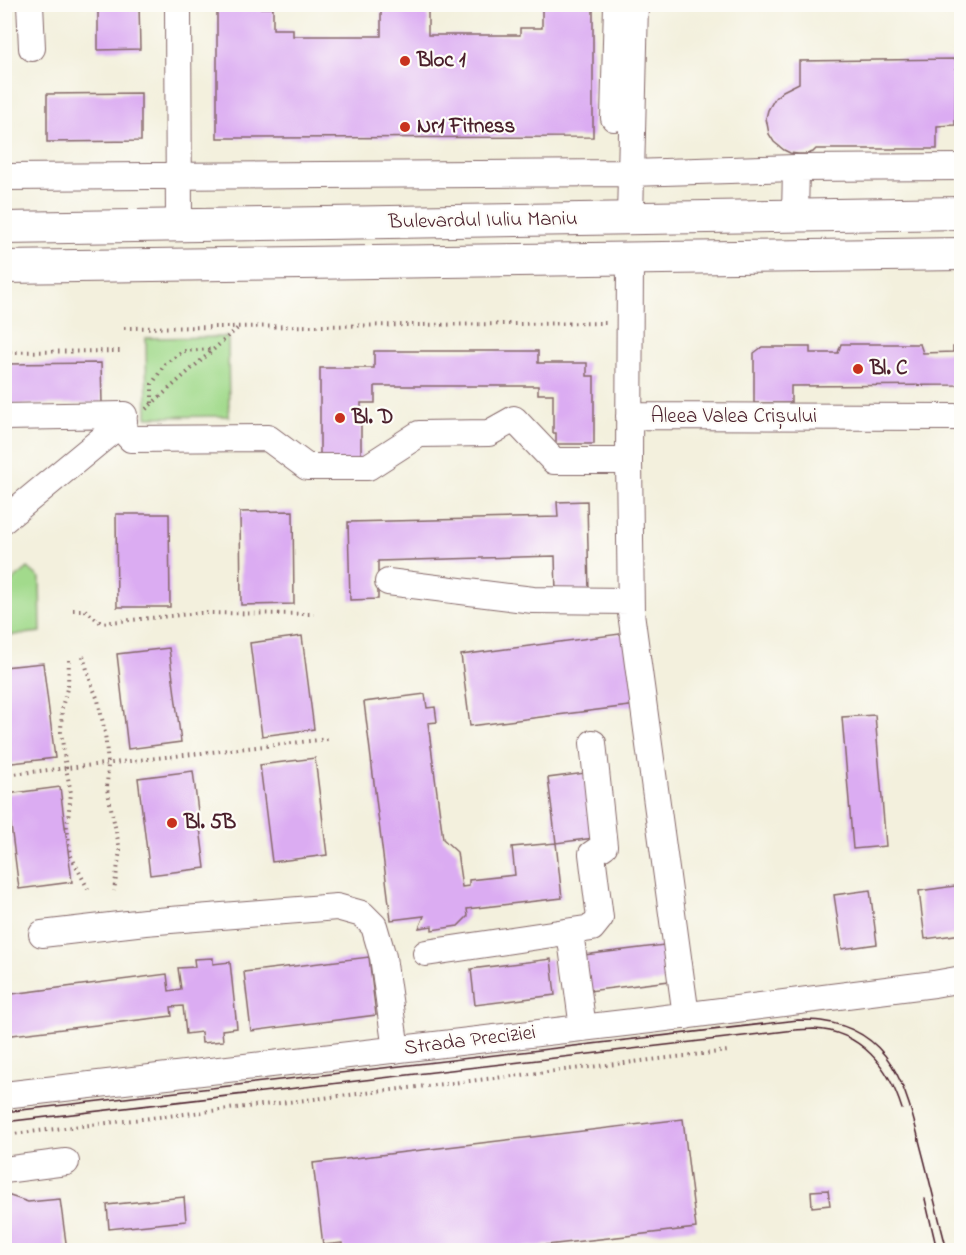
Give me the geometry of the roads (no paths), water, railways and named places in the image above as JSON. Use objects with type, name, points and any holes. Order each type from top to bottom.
[{"type":"main road","name":"Bulevardul Iuliu Maniu","points":[[4,228],[962,213]]},
{"type":"main road","name":"Bulevardul Iuliu Maniu","points":[[4,267],[962,254]]},
{"type":"street","points":[[30,4],[32,48]]},
{"type":"street","points":[[178,4],[179,225]]},
{"type":"street","points":[[617,4],[614,150],[631,173]]},
{"type":"street","points":[[630,218],[635,4]]},
{"type":"street","points":[[4,177],[631,173],[796,168],[962,167]]},
{"type":"street","points":[[795,215],[796,168]]},
{"type":"street","name":"Aleea Valea Crișului","points":[[630,258],[629,416],[962,417]]},
{"type":"street","points":[[629,416],[632,624],[686,1016]]},
{"type":"street","points":[[4,417],[128,418]]},
{"type":"street","points":[[128,418],[131,439],[268,438],[308,467],[368,467],[419,434],[489,433],[514,419],[554,461],[629,460]]},
{"type":"street","points":[[4,520],[128,418]]},
{"type":"street","points":[[388,582],[533,600],[630,601]]},
{"type":"street","points":[[426,952],[592,928],[600,918],[592,854],[604,846],[593,743]]},
{"type":"street","points":[[42,934],[146,922],[337,907],[362,914],[374,926],[383,957],[396,1050]]},
{"type":"street","points":[[570,932],[583,1028]]},
{"type":"street","name":"Strada Preciziei","points":[[4,1095],[686,1016],[962,979]]},
{"type":"street","name":"Strada Preciziei","points":[[934,984],[962,985]]},
{"type":"street","points":[[4,1170],[66,1162]]},
{"type":"tram line","points":[[4,1112],[798,1020],[821,1021],[845,1027],[864,1036],[880,1049],[892,1065],[909,1104],[947,1250]]},
{"type":"tram line","points":[[4,1122],[814,1029],[846,1036],[871,1054],[889,1079],[902,1109]]},
{"type":"tram line","points":[[925,1199],[937,1250]]},
{"type":"place","name":"Bloc 1","points":[[405,61]]},
{"type":"place","name":"Nr1 Fitness","points":[[405,127]]},
{"type":"place","name":"Bl. C","points":[[858,369]]},
{"type":"place","name":"Bl. D","points":[[340,418]]},
{"type":"place","name":"Bl. 5B","points":[[172,823]]}]
